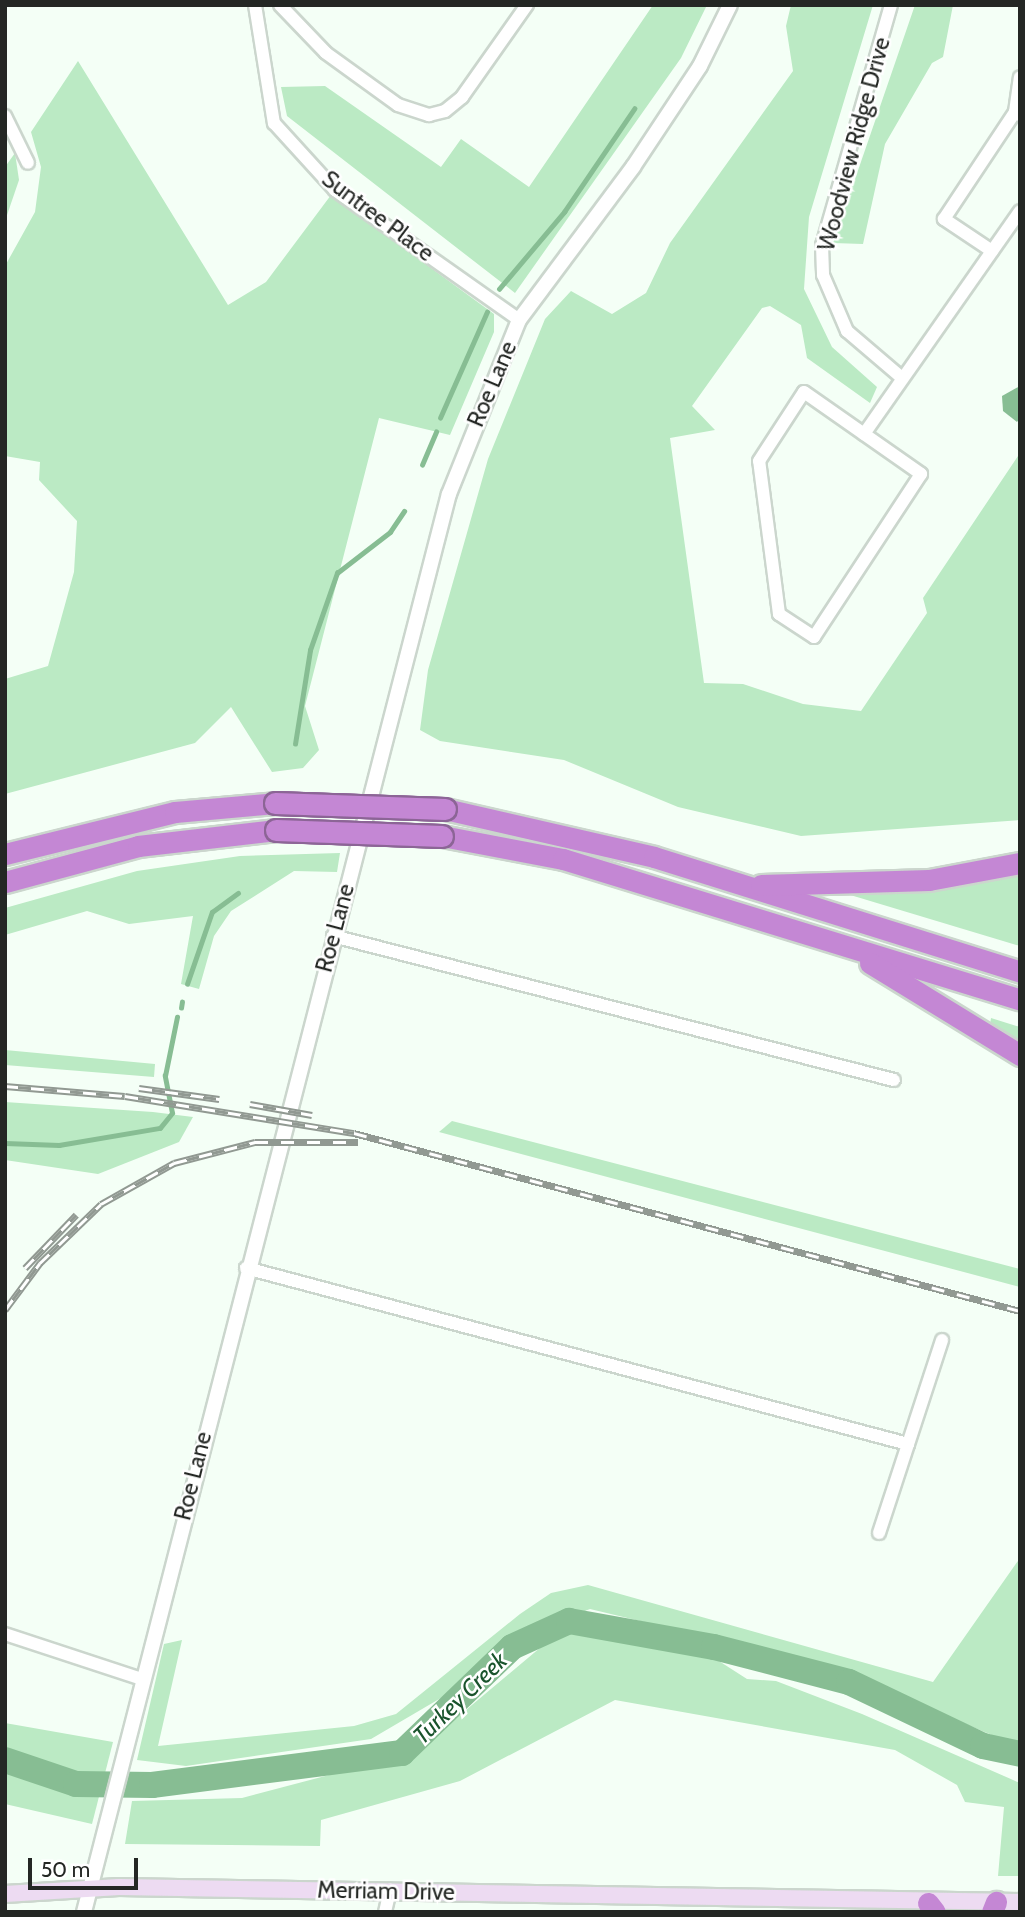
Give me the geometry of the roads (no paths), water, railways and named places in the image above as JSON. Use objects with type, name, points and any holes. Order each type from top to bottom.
[{"type":"highway","points":[[5,854],[175,813],[275,803],[445,809],[591,839],[1020,972]]},
{"type":"highway","points":[[5,882],[138,846],[276,830],[442,836],[563,859],[1020,1000]]},
{"type":"highway","points":[[745,885],[929,880],[1020,863]]},
{"type":"highway","points":[[841,945],[1020,1055]]},
{"type":"main road","name":"Merriam Drive","points":[[5,1894],[90,1891],[390,1890],[931,1908],[994,1907],[1020,1902]]},
{"type":"street","name":"Suntree Place","points":[[255,5],[274,123],[335,190],[519,320]]},
{"type":"street","points":[[280,5],[367,83],[398,105],[429,115],[446,111],[462,97],[527,5]]},
{"type":"street","name":"Roe Lane","points":[[84,1912],[130,1720],[246,1268],[449,494],[519,320],[633,167],[699,66],[730,5]]},
{"type":"street","name":"Woodview Ridge Drive","points":[[891,5],[822,245],[823,275],[847,331],[902,378]]},
{"type":"street","points":[[992,251],[944,219],[1017,114],[1020,77]]},
{"type":"street","points":[[5,116],[28,163]]},
{"type":"street","points":[[864,434],[1020,211]]},
{"type":"street","points":[[804,392],[864,434],[921,474],[814,637],[779,614],[759,461],[804,392]]},
{"type":"street","points":[[333,936],[894,1080]]},
{"type":"street","points":[[246,1268],[908,1444]]},
{"type":"street","points":[[879,1533],[942,1339]]},
{"type":"street","points":[[5,1634],[142,1679]]},
{"type":"street","points":[[385,1912],[390,1890]]},
{"type":"waterway","points":[[499,289],[564,212],[634,109]]},
{"type":"waterway","points":[[440,418],[487,312]]},
{"type":"waterway","points":[[422,465],[436,432]]},
{"type":"waterway","points":[[295,744],[310,650],[337,573],[390,532],[404,511]]},
{"type":"waterway","points":[[187,984],[212,912],[238,893]]},
{"type":"waterway","points":[[181,1008],[182,1002]]},
{"type":"waterway","points":[[5,1143],[59,1145],[160,1128],[172,1113],[165,1076],[177,1017]]},
{"type":"waterway","name":"Turkey Creek","points":[[5,1760],[76,1784],[152,1785],[402,1753],[512,1647],[569,1621],[714,1647],[849,1682],[983,1746],[1020,1754]]},
{"type":"railway","points":[[5,1086],[125,1096],[354,1133],[1020,1311]]},
{"type":"railway","points":[[139,1088],[219,1099]]},
{"type":"railway","points":[[250,1104],[312,1115]]},
{"type":"railway","points":[[5,1310],[40,1263],[101,1204],[174,1163],[255,1142],[358,1142]]},
{"type":"railway","points":[[25,1268],[76,1215]]}]
